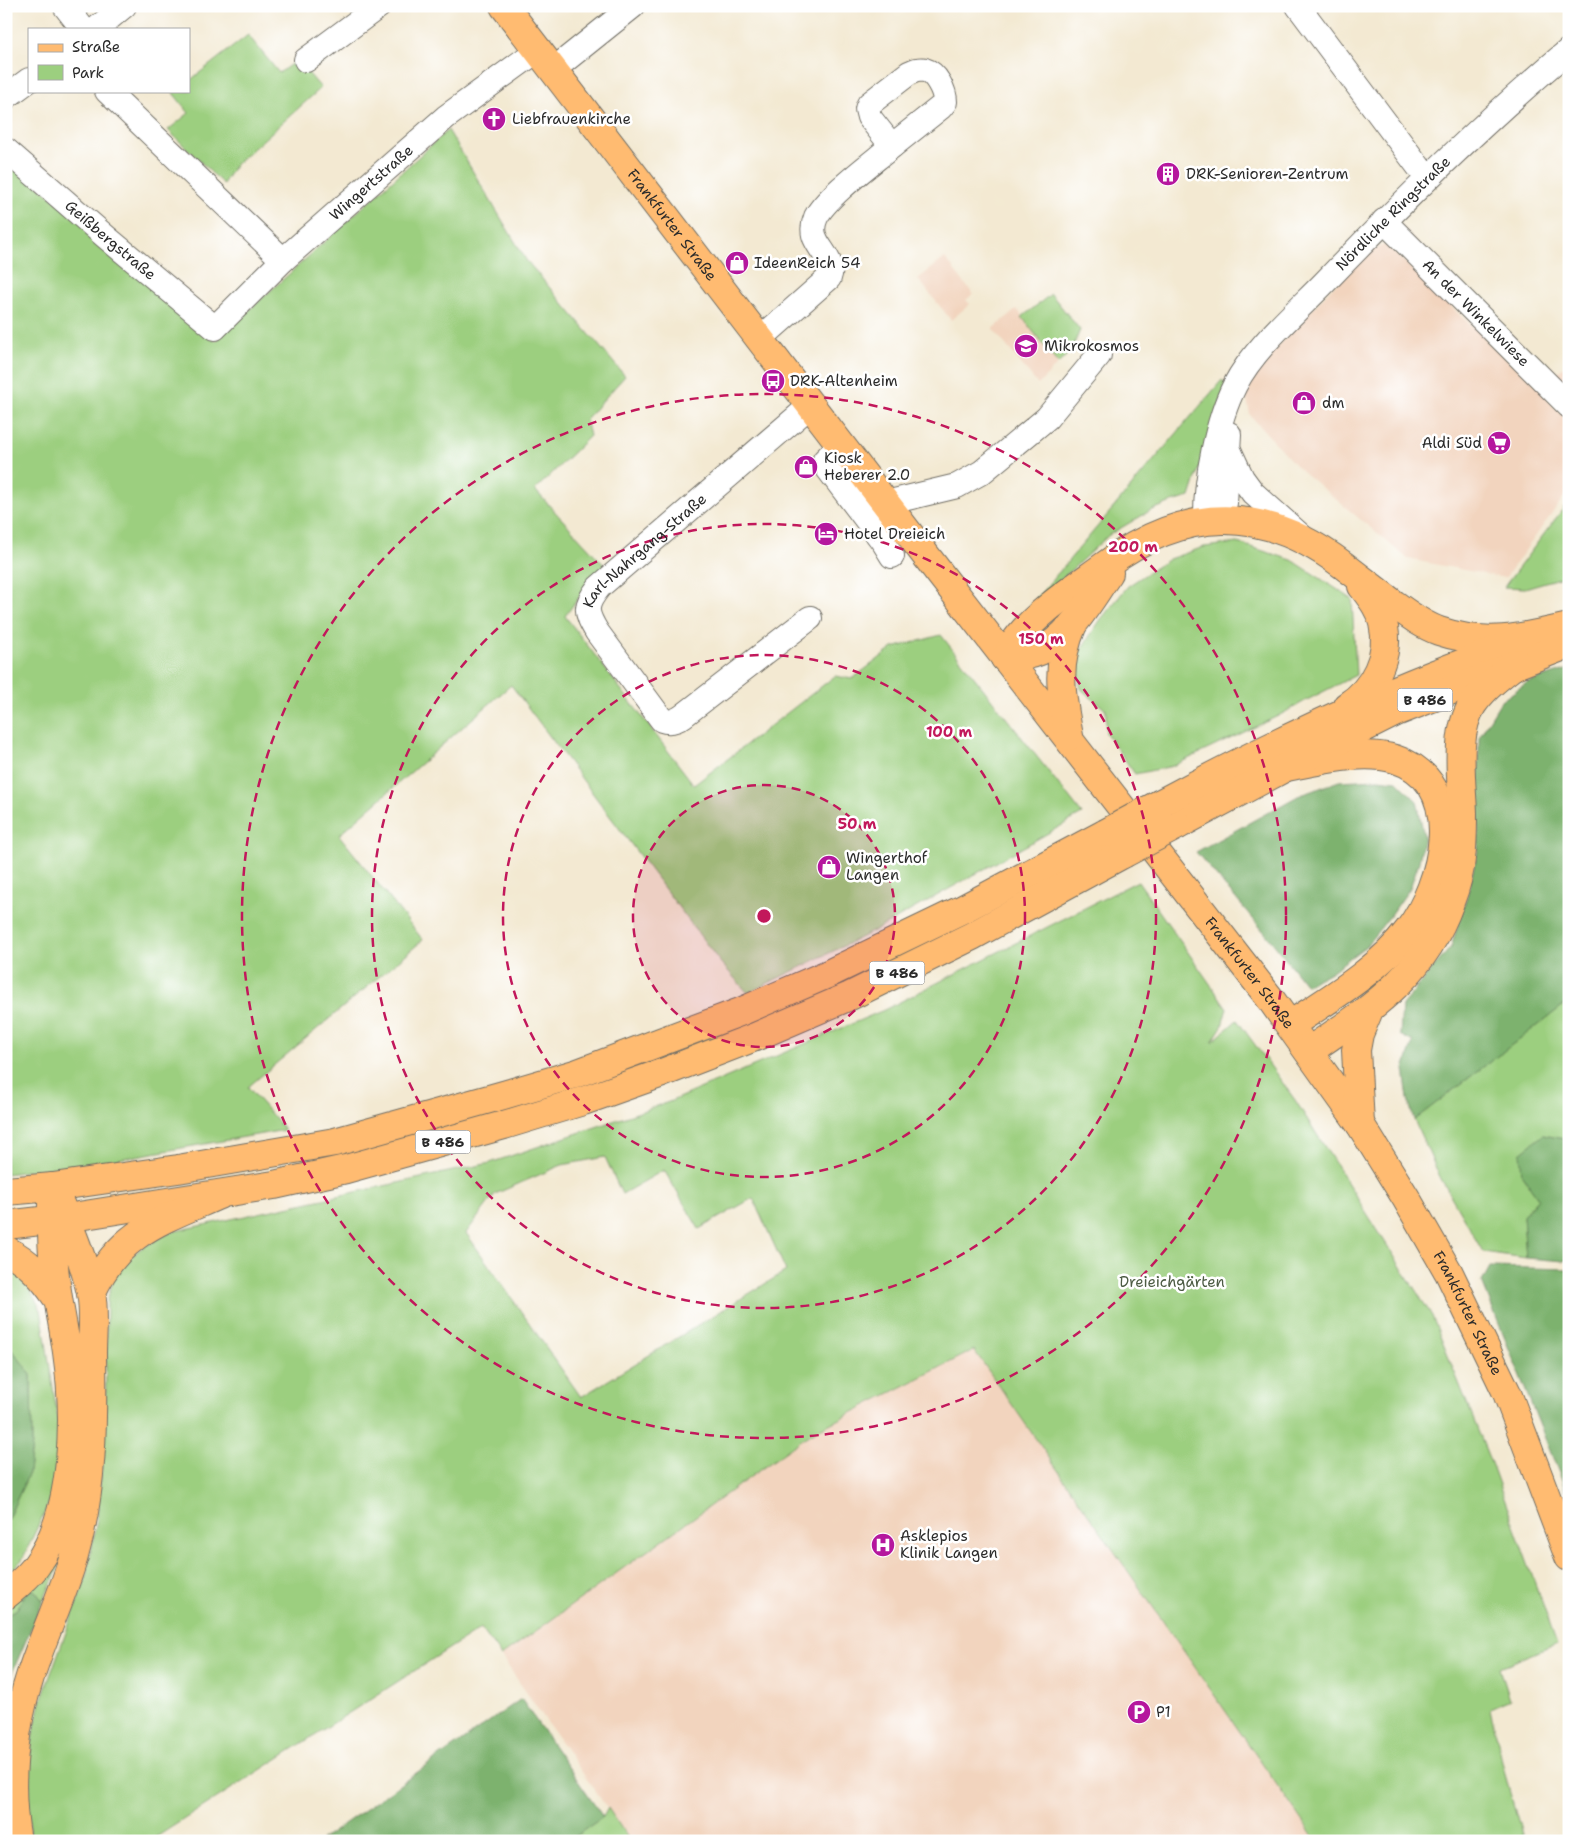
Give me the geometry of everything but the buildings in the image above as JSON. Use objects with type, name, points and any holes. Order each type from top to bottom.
[{"type":"main road","name":"Frankfurter Straße","points":[[504,6],[1290,1024],[1360,1124],[1406,1198],[1449,1273],[1507,1393],[1569,1557]]},
{"type":"main road","name":"B 486","points":[[1006,658],[1018,638],[1044,612],[1120,555],[1172,528],[1206,520],[1250,522],[1272,527],[1293,535],[1312,545],[1410,615],[1437,630],[1473,640],[1493,641],[1569,628]]},
{"type":"main road","name":"B 486","points":[[1006,658],[1029,655],[1041,651],[1060,637],[1074,622],[1112,570],[1139,544]]},
{"type":"main road","points":[[1303,731],[1350,704],[1359,696],[1366,689],[1380,666],[1385,652],[1383,623],[1378,610],[1352,573]]},
{"type":"main road","name":"B 486","points":[[970,612],[984,619],[996,622],[1014,622],[1033,618],[1044,612]]},
{"type":"main road","name":"B 486","points":[[1069,740],[1061,691],[1060,672],[1066,641],[1074,622]]},
{"type":"main road","name":"B 486","points":[[6,1191],[53,1187],[178,1169],[335,1142],[575,1074],[740,1012],[828,974],[963,909],[1230,766],[1303,731],[1432,675],[1531,636]]},
{"type":"main road","name":"B 486","points":[[6,1225],[219,1195],[346,1169],[583,1101],[662,1073],[755,1037],[850,996],[972,936],[1286,766],[1396,712],[1569,644]]},
{"type":"main road","points":[[1309,1051],[1387,996],[1415,965],[1440,926],[1450,903],[1461,861],[1463,815],[1461,753],[1464,723],[1472,705],[1498,678],[1517,663]]},
{"type":"main road","points":[[1286,766],[1344,757],[1372,756],[1395,759],[1416,770],[1429,783],[1439,800],[1444,824],[1442,844],[1430,896],[1409,931],[1393,949],[1349,986],[1290,1024]]},
{"type":"main road","points":[[1360,1124],[1356,1050],[1359,1034],[1369,1010]]},
{"type":"main road","points":[[17,1841],[12,1800],[12,1763],[21,1709],[30,1676],[74,1557],[88,1484],[92,1369],[91,1294],[59,1219],[53,1187]]},
{"type":"main road","points":[[91,1294],[110,1260],[131,1239],[166,1218],[219,1195]]},
{"type":"main road","points":[[6,1595],[20,1584],[36,1566],[45,1551],[59,1519],[65,1494],[69,1463],[70,1385],[54,1267],[59,1219]]},
{"type":"main road","points":[[6,1250],[39,1273],[58,1300]]},
{"type":"street","points":[[65,6],[82,28]]},
{"type":"street","points":[[97,28],[124,6]]},
{"type":"street","points":[[306,60],[379,6]]},
{"type":"street","name":"Wingertstraße","points":[[215,328],[283,260],[446,117],[546,60],[633,6]]},
{"type":"street","points":[[1298,6],[1427,178]]},
{"type":"street","name":"Nördliche Ringstraße","points":[[1232,392],[1225,503],[1220,512],[1206,520],[1206,496],[1212,460],[1225,409],[1232,392],[1235,385],[1248,366],[1269,340],[1427,178],[1532,81],[1569,50]]},
{"type":"street","points":[[6,97],[28,81]]},
{"type":"street","points":[[109,92],[283,260]]},
{"type":"street","points":[[760,339],[829,278],[830,264],[814,238],[813,228],[816,218],[847,184],[892,146]]},
{"type":"street","name":"Geißbergstraße","points":[[6,150],[215,328]]},
{"type":"street","name":"An der Winkelwiese","points":[[1384,221],[1569,406]]},
{"type":"street","points":[[886,503],[957,486],[982,472],[1047,418],[1099,355]]},
{"type":"street","name":"Karl-Nahrgang-Straße","points":[[810,618],[683,716],[668,722],[662,720],[597,632],[590,621],[587,609],[589,600],[599,587],[811,405]]},
{"type":"street","points":[[841,444],[825,460],[828,469],[892,556]]},
{"type":"street","points":[[1229,449],[1242,478],[1253,493],[1312,545]]},
{"type":"shaded area","points":[[1387,244],[1462,317],[1542,387],[1569,362],[1569,490],[1505,578],[1408,559],[1297,467],[1250,415],[1245,389],[1262,363],[1356,262],[1371,250]]},
{"type":"shaded area","points":[[945,258],[973,294],[966,300],[970,304],[951,320],[918,279]]},
{"type":"shaded area","name":"Mikrokosmos","points":[[1017,309],[1058,364],[1038,385],[993,329]]},
{"type":"shaded area","name":"Asklepios Klinik Langen","points":[[974,1350],[1316,1841],[630,1841],[501,1656],[810,1434]]},
{"type":"green space","points":[[248,35],[279,73],[297,60],[321,88],[235,165],[223,184],[168,130],[189,113],[173,93],[190,92],[190,80]]},
{"type":"green space","points":[[448,130],[526,260],[625,376],[586,419],[590,436],[535,490],[606,567],[565,616],[694,785],[835,676],[852,679],[893,648],[941,635],[1082,814],[876,930],[748,993],[720,962],[511,685],[339,835],[423,940],[248,1087],[285,1130],[113,1160],[6,1174],[6,157],[215,341]]},
{"type":"green space","points":[[1051,294],[1080,330],[1071,351],[1058,364],[1022,317]]},
{"type":"green space","points":[[1222,380],[1226,384],[1190,497],[1148,512],[1109,535],[1030,606]]},
{"type":"green space","points":[[1569,501],[1569,575],[1525,588],[1504,587]]},
{"type":"green space","points":[[1238,543],[1292,560],[1352,599],[1356,675],[1278,716],[1173,766],[1135,774],[1106,733],[1106,710],[1081,689],[1074,660],[1101,619],[1128,586],[1169,559],[1204,547]]},
{"type":"green space","points":[[1569,669],[1569,1001],[1414,1120],[1408,1099],[1404,1069],[1413,1042],[1400,1035],[1402,1005],[1451,947],[1467,896],[1478,850],[1479,737],[1501,701],[1528,682]]},
{"type":"green space","points":[[1378,779],[1397,781],[1417,801],[1424,836],[1419,862],[1410,888],[1366,946],[1331,972],[1306,985],[1265,933],[1196,852],[1298,796],[1339,781]]},
{"type":"green space","name":"Dreieichgärten","points":[[1138,881],[1227,1008],[1222,1026],[1212,1042],[1237,1020],[1295,1100],[1432,1316],[1493,1468],[1557,1644],[1500,1667],[1510,1699],[1490,1708],[1508,1786],[1524,1841],[1316,1841],[974,1350],[810,1434],[501,1656],[481,1628],[150,1841],[31,1841],[28,1776],[33,1733],[43,1695],[86,1578],[97,1519],[105,1435],[107,1299],[118,1268],[140,1249],[171,1232],[490,1163],[669,1102],[884,1010]],"holes":[[[605,1157],[622,1194],[664,1170],[699,1229],[753,1198],[786,1271],[581,1397],[466,1233],[495,1194],[562,1165]]]},
{"type":"green space","points":[[1569,1001],[1569,1140],[1543,1135],[1522,1175],[1538,1198],[1523,1216],[1526,1258],[1483,1252],[1440,1177],[1414,1120]]},
{"type":"green space","points":[[1543,1135],[1569,1140],[1569,1259],[1564,1261],[1526,1258],[1523,1216],[1538,1198],[1522,1175],[1520,1153]]},
{"type":"green space","points":[[6,1265],[19,1270],[41,1310],[60,1433],[55,1490],[22,1560],[6,1575],[6,1523],[29,1473],[32,1443],[31,1375],[14,1352],[6,1349]]},
{"type":"green space","points":[[1490,1267],[1569,1269],[1569,1498],[1482,1282]]},
{"type":"green space","points":[[6,1349],[14,1352],[31,1375],[32,1443],[29,1473],[6,1523]]},
{"type":"green space","points":[[71,1502],[59,1567],[43,1601],[30,1585],[17,1609],[6,1616],[6,1602]]},
{"type":"green space","points":[[30,1585],[43,1601],[12,1673],[6,1697],[6,1616],[17,1609]]},
{"type":"green space","points":[[521,1699],[603,1817],[568,1841],[320,1841]]},
{"type":"green space","points":[[608,1808],[630,1841],[568,1841],[603,1817]]},
{"type":"place","name":"Liebfrauenkirche","points":[[494,119]]},
{"type":"place","name":"DRK-Senioren-Zentrum","points":[[1168,174]]},
{"type":"place","name":"IdeenReich 54","points":[[737,263]]},
{"type":"place","name":"Mikrokosmos","points":[[1026,346]]},
{"type":"place","name":"DRK-Altenheim","points":[[773,381]]},
{"type":"place","name":"dm","points":[[1304,403]]},
{"type":"place","name":"Aldi Süd","points":[[1499,443]]},
{"type":"place","name":"Kiosk Heberer 2.0","points":[[806,467]]},
{"type":"place","name":"Hotel Dreieich","points":[[826,534]]},
{"type":"place","name":"Wingerthof Langen","points":[[829,867]]},
{"type":"place","name":"Asklepios Klinik Langen","points":[[883,1545]]},
{"type":"place","name":"P1","points":[[1139,1712]]}]
